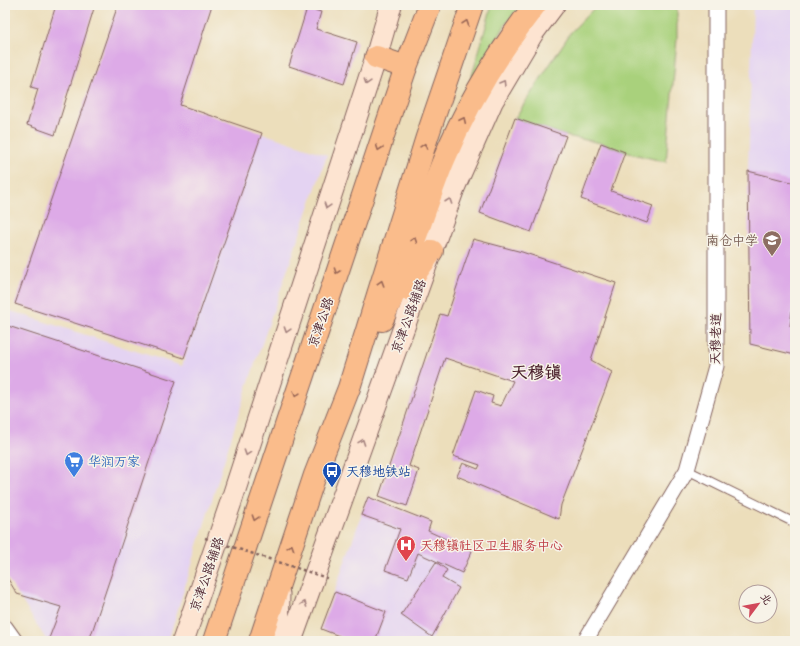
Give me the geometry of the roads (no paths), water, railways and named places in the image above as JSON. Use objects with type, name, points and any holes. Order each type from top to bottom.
[{"type":"highway","points":[[393,63],[416,5]]},
{"type":"highway","points":[[393,63],[430,5]]},
{"type":"highway","points":[[260,641],[315,475],[349,388],[422,151],[472,5]]},
{"type":"highway","points":[[349,388],[384,315],[405,266],[420,221],[444,160],[475,94],[515,31],[535,5]]},
{"type":"highway","name":"京津公路","points":[[214,641],[391,111],[393,63]]},
{"type":"highway","points":[[384,315],[432,251]]},
{"type":"street","name":"京津公路辅路","points":[[183,641],[230,505],[393,63],[391,5]]},
{"type":"street","name":"京津公路辅路","points":[[291,641],[454,188],[492,102],[533,33],[554,5]]},
{"type":"street","name":"天穆老道","points":[[585,641],[687,470],[716,366],[716,5]]},
{"type":"street","points":[[278,641],[279,584]]},
{"type":"street","points":[[5,627],[15,641]]},
{"type":"lane","points":[[687,470],[795,523]]},
{"type":"place","name":"南仓中学","points":[[772,257]]},
{"type":"place","name":"华润万家","points":[[74,478]]},
{"type":"place","name":"天穆地铁站","points":[[332,488]]},
{"type":"place","name":"天穆镇社区卫生服务中心","points":[[406,562]]},
{"type":"district","name":"天穆镇","points":[[536,371]]}]
